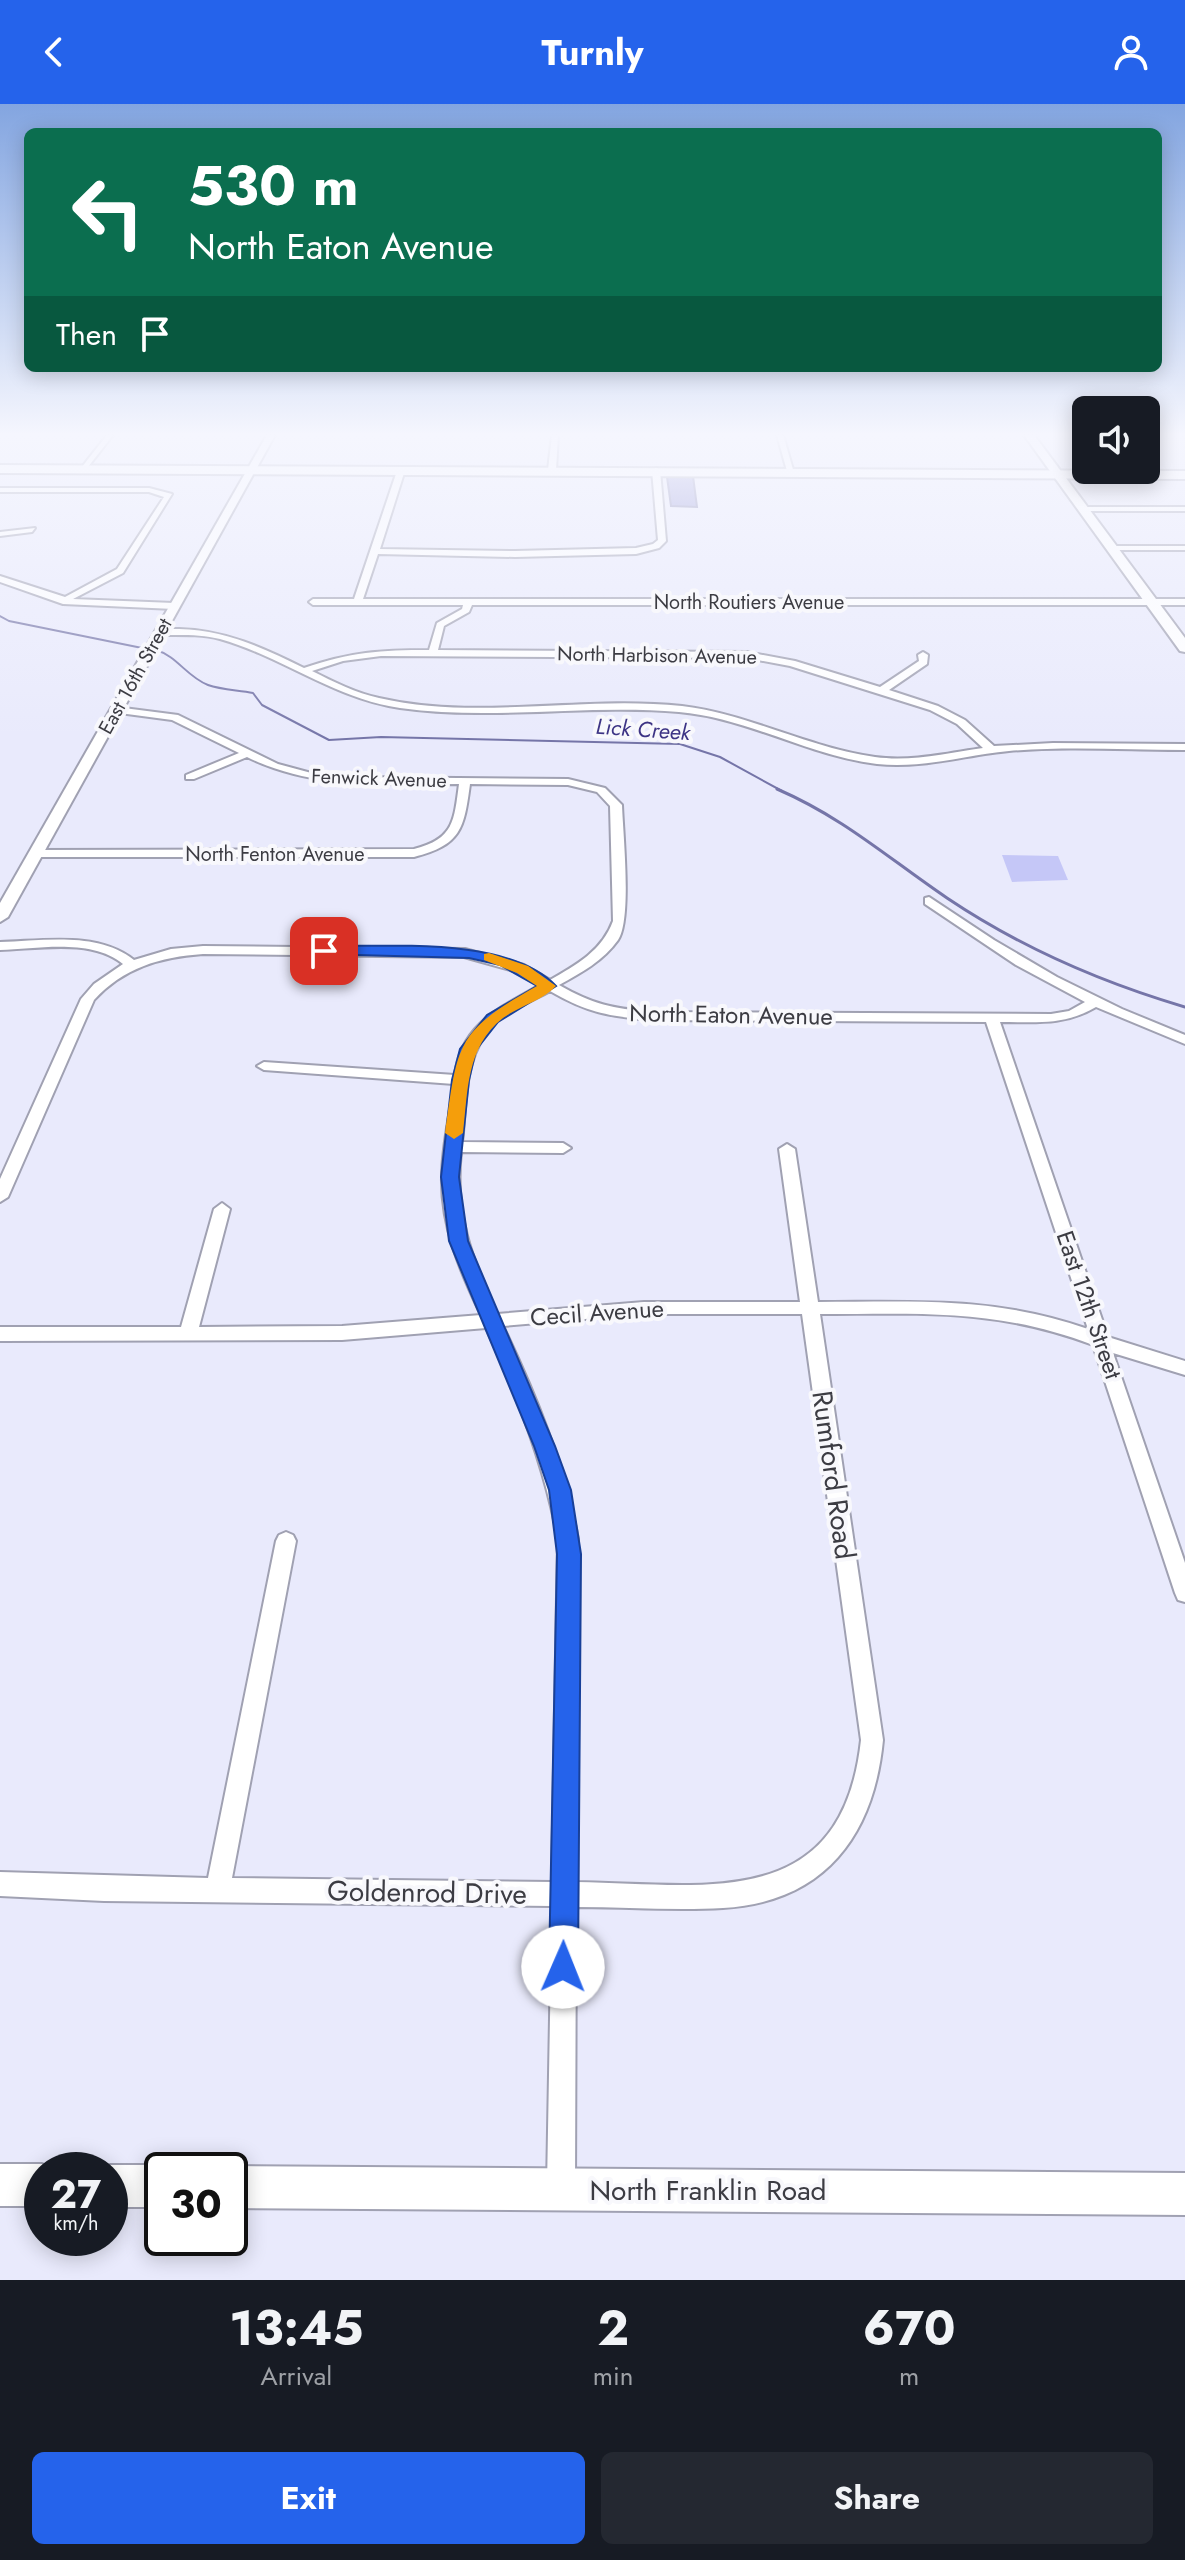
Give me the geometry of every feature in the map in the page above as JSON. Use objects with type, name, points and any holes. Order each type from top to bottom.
[{"type":"main road","points":[[1103,537],[1185,648]]},
{"type":"main road","points":[[0,2185],[24,2185]]},
{"type":"main road","name":"North Franklin Road","points":[[248,2187],[1185,2194]]},
{"type":"street","points":[[63,601],[122,569],[144,537]]},
{"type":"street","name":"East 16th Street","points":[[0,917],[213,537]]},
{"type":"street","points":[[358,602],[379,537]]},
{"type":"street","points":[[374,551],[515,554],[645,550],[656,546],[662,541],[662,537]]},
{"type":"street","points":[[1112,548],[1185,548]]},
{"type":"street","points":[[0,579],[63,601],[103,606],[174,606]]},
{"type":"street","points":[[5,594],[22,587]]},
{"type":"street","name":"North Routiers Avenue","points":[[313,602],[1185,602]]},
{"type":"street","points":[[433,652],[440,625],[466,610],[469,602]]},
{"type":"street","points":[[160,632],[200,633],[226,638],[358,696],[399,705],[701,712],[740,720],[840,754],[879,761],[936,761],[991,749],[1185,747]]},
{"type":"street","name":"North Harbison Avenue","points":[[304,671],[356,655],[433,652],[732,653],[785,661],[943,712],[991,749]]},
{"type":"street","points":[[881,691],[924,662],[923,655]]},
{"type":"street","name":"Fenwick Avenue","points":[[116,710],[174,717],[288,771],[323,778],[564,781],[586,784],[606,793],[617,809],[618,927],[610,944],[597,958],[548,986]]},
{"type":"street","points":[[190,777],[248,753]]},
{"type":"street","name":"North Fenton Avenue","points":[[35,854],[419,852],[441,845],[455,834],[465,781]]},
{"type":"street","points":[[929,901],[985,941],[1095,1002],[1185,1040]]},
{"type":"street","points":[[0,946],[95,947],[118,953],[132,965]]},
{"type":"street","name":"North Eaton Avenue","points":[[0,1197],[88,999],[102,983],[132,965],[169,954],[191,951],[457,952],[505,962],[594,1008],[639,1016],[1068,1016],[1095,1002]]},
{"type":"street","points":[[548,986],[503,1011],[485,1026],[468,1049],[460,1080],[450,1195],[458,1241],[547,1452],[560,1490],[568,1539],[561,2189]]},
{"type":"street","name":"East 12th Street","points":[[992,1018],[1185,1593]]},
{"type":"street","points":[[264,1066],[460,1080]]},
{"type":"street","points":[[452,1147],[563,1148]]},
{"type":"street","name":"Rumford Road","points":[[787,1149],[872,1740],[871,1767],[862,1802]]},
{"type":"street","points":[[188,1333],[222,1209]]},
{"type":"street","name":"Cecil Avenue","points":[[0,1334],[367,1332],[644,1308],[990,1310],[1043,1321],[1101,1343],[1185,1368]]},
{"type":"street","points":[[218,1889],[286,1541]]},
{"type":"street","name":"Goldenrod Drive","points":[[0,1884],[104,1889],[724,1896],[765,1889],[793,1878],[818,1862],[838,1841],[862,1802]]},
{"type":"shaded area","points":[[1002,855],[1058,856],[1068,880],[1012,882]]},
{"type":"waterway","name":"Lick Creek","points":[[0,616],[9,621],[147,649]]},
{"type":"waterway","name":"Lick Creek","points":[[156,650],[208,685],[253,693],[262,705],[329,740],[381,737],[680,744],[720,757],[782,791]]},
{"type":"waterway","name":"Lick Creek","points":[[777,789],[845,826],[947,898],[1003,932],[1062,962],[1185,1007]]},
{"type":"slow traffic","points":[[454,1133],[464,1060],[474,1039],[492,1018],[548,986],[523,970],[489,957]]},
{"type":"route","points":[[324,951],[469,953],[505,962],[548,986],[492,1018],[468,1049],[460,1080],[450,1195],[458,1241],[545,1446],[560,1490],[566,1522],[569,1554],[563,1967]]}]
